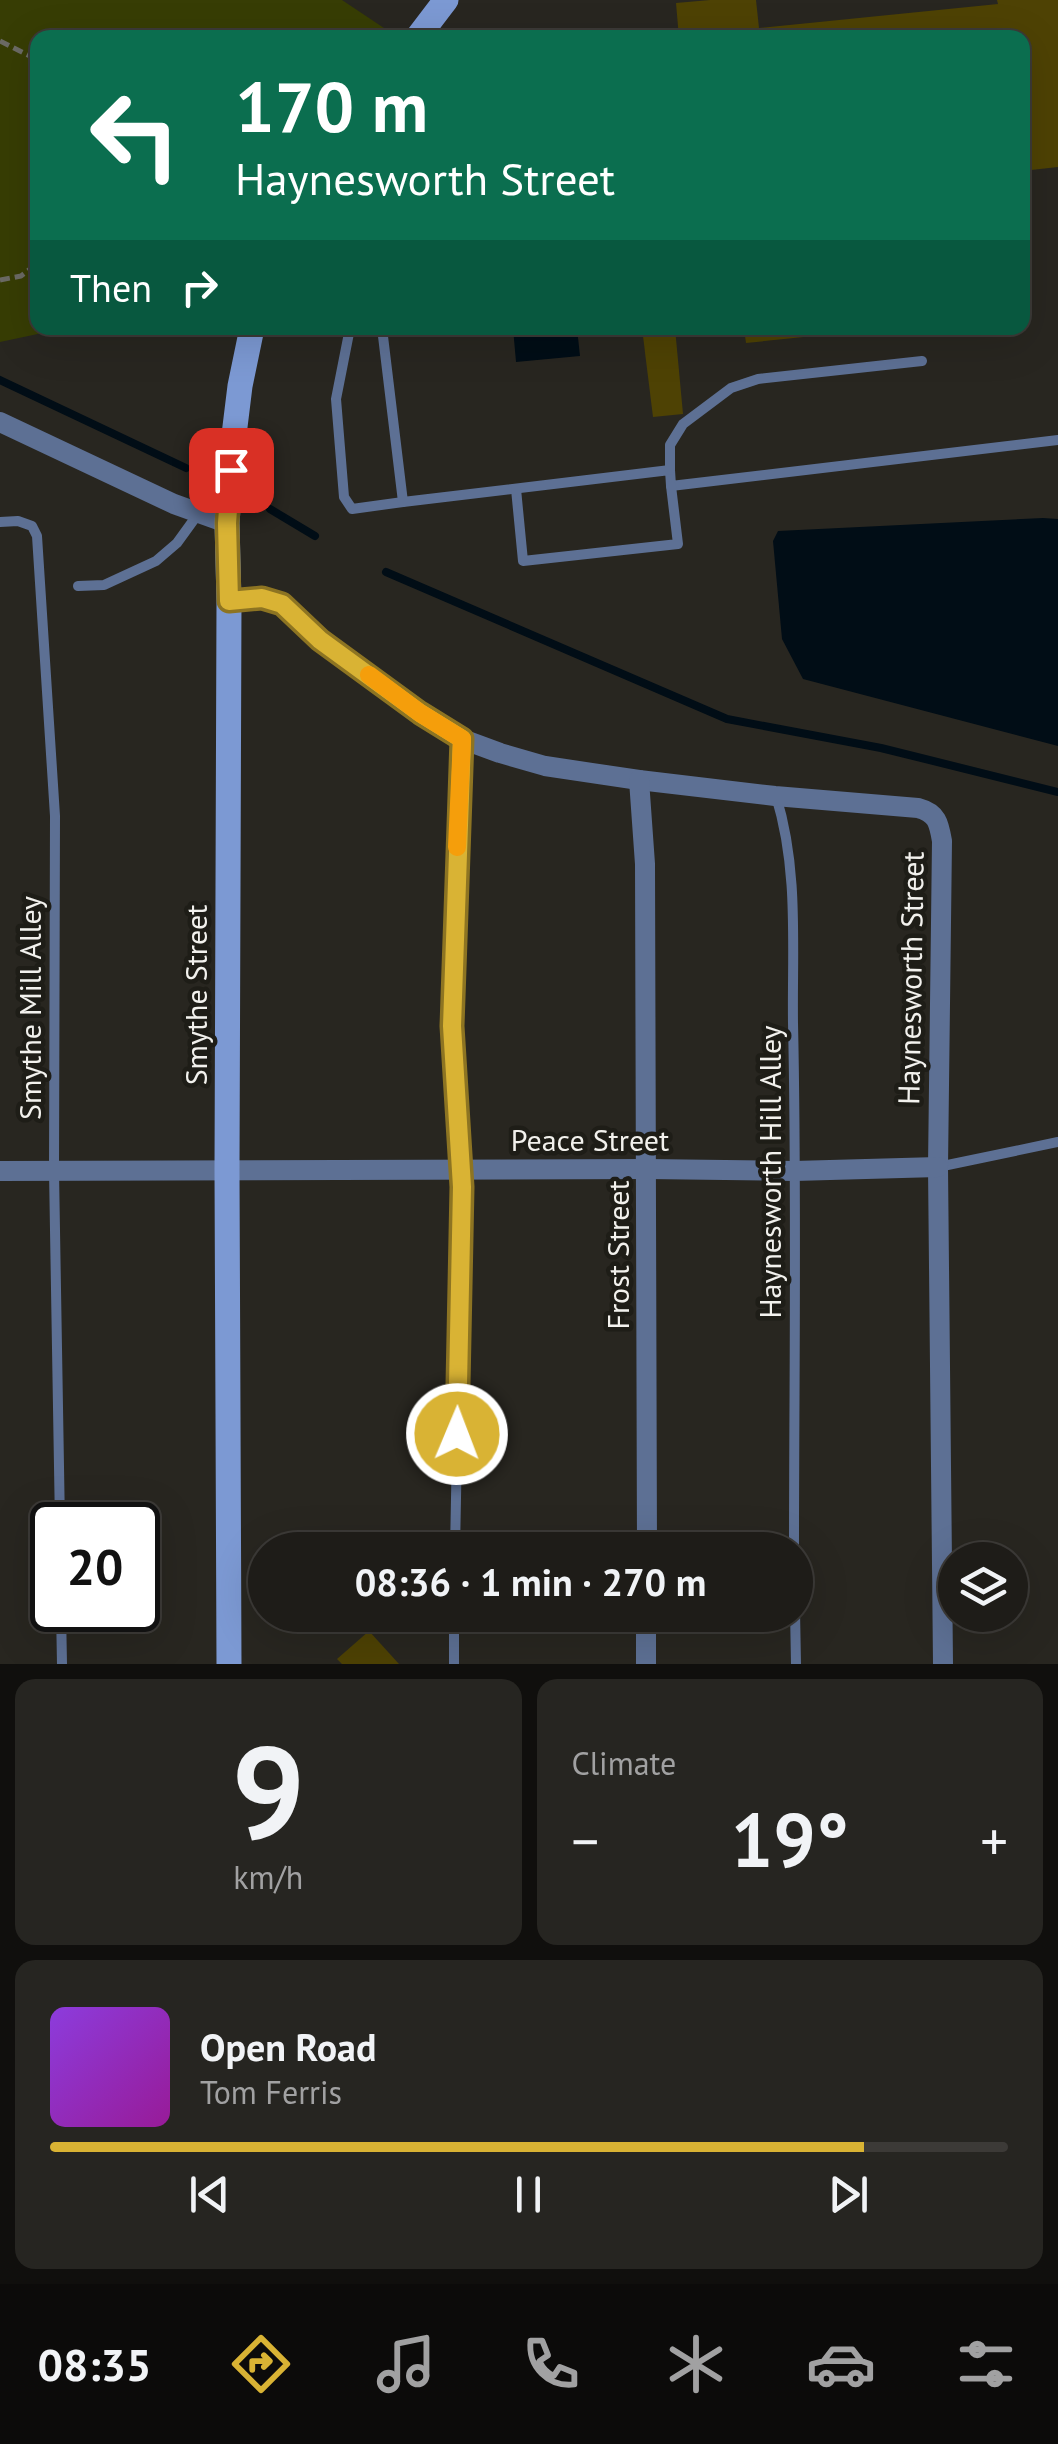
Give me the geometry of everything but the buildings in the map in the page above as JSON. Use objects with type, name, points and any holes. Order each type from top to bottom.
[{"type":"street","points":[[422,30],[440,4]]},
{"type":"street","name":"Smythe Street","points":[[230,1664],[227,523],[240,386],[251,335]]},
{"type":"street","points":[[0,422],[174,504],[227,523]]},
{"type":"street","name":"Haynesworth Street","points":[[229,601],[262,598],[282,604],[320,640],[462,739],[545,766],[776,796],[918,808],[930,811],[938,820],[942,841],[938,1167],[943,1664]]},
{"type":"street","name":"Frost Street","points":[[640,780],[645,864],[648,1168],[647,1532]]},
{"type":"street","name":"Peace Street","points":[[0,1171],[794,1171],[938,1167]]},
{"type":"street","points":[[646,1632],[646,1664]]},
{"type":"lane","points":[[349,335],[336,399],[344,497],[352,509],[670,470]]},
{"type":"lane","points":[[383,335],[403,502]]},
{"type":"lane","points":[[516,489],[523,561],[678,544],[670,445],[683,424],[731,388],[758,380],[922,361]]},
{"type":"lane","points":[[672,486],[1058,440]]},
{"type":"lane","points":[[78,586],[104,585],[156,561],[177,543],[198,513]]},
{"type":"lane","name":"Smythe Mill Alley","points":[[0,522],[32,526],[37,536],[54,816],[60,1502]]},
{"type":"lane","points":[[455,1532],[461,1169],[452,1026],[462,739]]},
{"type":"lane","name":"Haynesworth Hill Alley","points":[[776,796],[786,828],[794,916],[794,1532]]},
{"type":"lane","name":"Peace Street","points":[[938,1167],[1058,1142]]},
{"type":"lane","points":[[61,1632],[62,1664]]},
{"type":"lane","points":[[454,1632],[454,1664]]},
{"type":"lane","points":[[795,1632],[796,1664]]},
{"type":"path","points":[[0,41],[30,56]]},
{"type":"path","points":[[0,280],[21,276],[30,269]]},
{"type":"green space","points":[[0,0],[342,0],[387,30],[30,30],[33,335],[0,342]]},
{"type":"shaded area","points":[[514,335],[578,335],[580,356],[516,362]]},
{"type":"shaded area","points":[[1058,519],[1058,746],[803,679],[782,639],[773,541],[778,531]]},
{"type":"waterway","points":[[0,380],[186,468]]},
{"type":"waterway","points":[[270,509],[315,536]]},
{"type":"waterway","points":[[386,572],[727,719],[881,748],[1058,792]]},
{"type":"slow traffic","points":[[369,675],[462,739],[457,847]]},
{"type":"route","points":[[231,470],[227,523],[229,601],[262,598],[282,604],[320,640],[462,739],[452,1026],[462,1187],[457,1434]]}]
